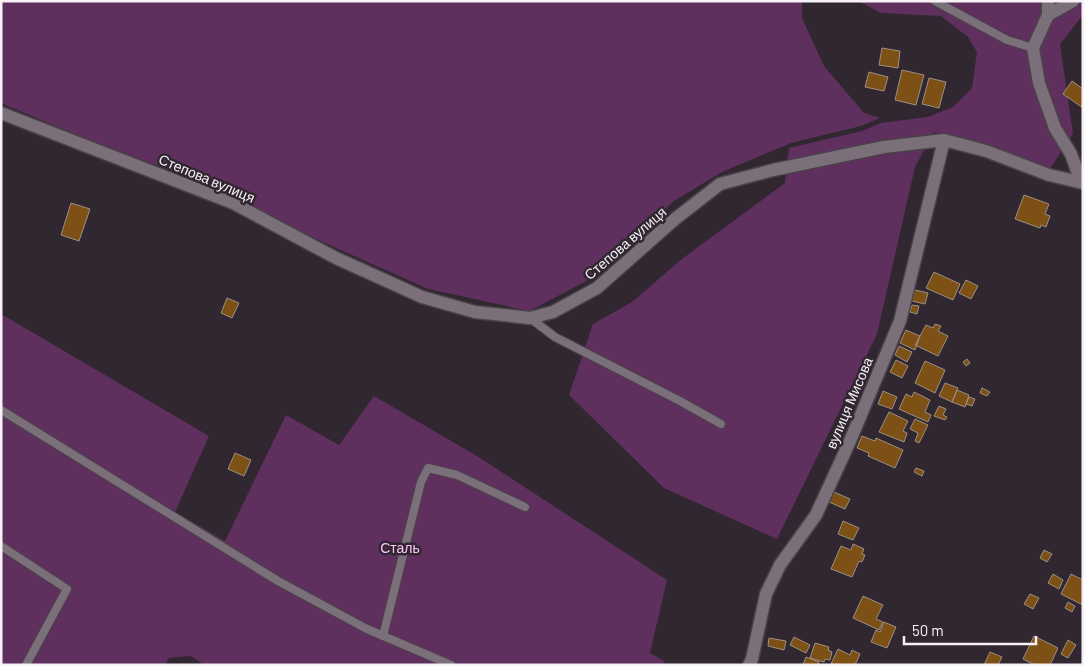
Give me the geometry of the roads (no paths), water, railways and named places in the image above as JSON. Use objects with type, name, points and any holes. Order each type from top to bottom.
[{"type":"street","points":[[1048,1],[1048,15],[1032,48],[1039,83],[1055,128],[1071,154],[1082,183]]},
{"type":"street","points":[[1048,15],[1073,1]]},
{"type":"street","name":"Степова вулиця","points":[[1,113],[233,203],[336,258],[422,297],[475,312],[530,318],[553,312],[597,288],[675,219],[720,184],[773,170],[884,147],[944,140],[986,151],[1049,174],[1082,183]]},
{"type":"street","name":"вулиця Мисова","points":[[749,665],[752,659],[766,594],[780,565],[816,515],[850,441],[900,321],[944,140]]},
{"type":"lane","points":[[935,1],[1007,40],[1032,48]]},
{"type":"lane","points":[[530,318],[555,337],[721,424]]},
{"type":"lane","points":[[1,410],[263,572],[367,629],[451,665]]},
{"type":"lane","points":[[383,636],[421,482],[428,468],[457,475],[525,507]]},
{"type":"lane","points":[[1,546],[66,589],[26,665]]},
{"type":"park label","name":"Сталь","points":[[400,547]]}]
